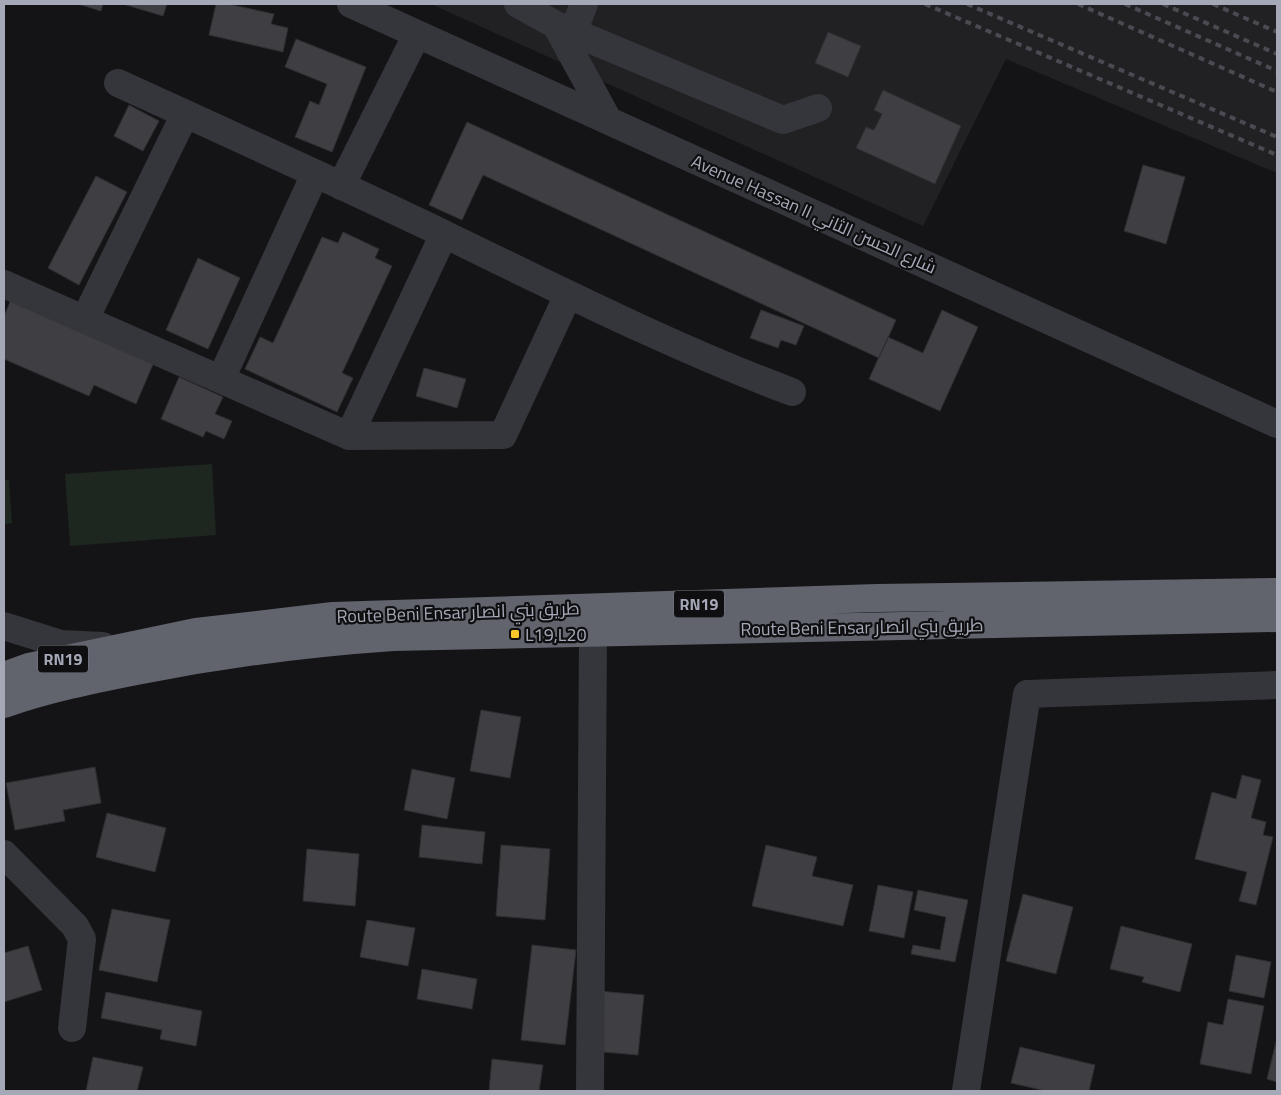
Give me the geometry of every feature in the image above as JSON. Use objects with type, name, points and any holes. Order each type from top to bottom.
[{"type":"highway","name":"Route Beni Ensar طريق بني انصار","points":[[4,676],[29,667],[196,632],[333,616],[868,598],[1277,592]]},
{"type":"highway","name":"Route Beni Ensar طريق بني انصار","points":[[4,704],[45,690],[218,654],[305,643],[393,637],[1277,618]]},
{"type":"street","name":"Avenue Hassan II شارع الحسن الثاني","points":[[351,4],[1277,424]]},
{"type":"street","points":[[518,4],[565,34],[783,120],[818,108]]},
{"type":"street","points":[[565,34],[584,4]]},
{"type":"street","points":[[341,186],[417,34]]},
{"type":"street","points":[[565,34],[608,120]]},
{"type":"street","points":[[118,83],[444,234],[568,295],[715,363],[792,392]]},
{"type":"street","points":[[84,319],[185,114]]},
{"type":"street","points":[[220,379],[315,174]]},
{"type":"street","points":[[349,436],[444,234]]},
{"type":"street","points":[[4,284],[349,436],[504,435],[568,295]]},
{"type":"street","points":[[6,627],[61,644],[122,646]]},
{"type":"street","points":[[6,627],[45,690]]},
{"type":"street","points":[[590,1091],[593,632]]},
{"type":"street","points":[[966,1091],[1027,694],[1277,684]]},
{"type":"street","points":[[4,854],[75,926],[82,939],[72,1028]]},
{"type":"shaded area","points":[[431,4],[1277,4],[1277,173],[1006,59],[923,226]]},
{"type":"shaded area","points":[[212,464],[216,535],[70,546],[65,474]]},
{"type":"shaded area","points":[[4,480],[9,480],[12,523],[4,524]]},
{"type":"building","points":[[78,4],[103,4],[101,11]]},
{"type":"building","points":[[123,4],[167,4],[163,16]]},
{"type":"building","points":[[216,4],[228,4],[274,14],[271,24],[288,28],[283,52],[209,35]]},
{"type":"building","points":[[828,32],[861,46],[848,77],[815,63]]},
{"type":"building","points":[[296,39],[366,67],[332,152],[295,137],[310,101],[319,105],[327,84],[285,67]]},
{"type":"building","points":[[883,90],[961,126],[935,184],[856,148],[866,127],[874,130],[882,114],[874,110]]},
{"type":"building","points":[[129,105],[159,121],[143,151],[114,136]]},
{"type":"building","points":[[467,122],[896,320],[879,358],[483,175],[462,220],[429,205]]},
{"type":"building","points":[[1143,165],[1185,177],[1166,244],[1124,231]]},
{"type":"building","points":[[96,176],[127,192],[79,285],[48,268]]},
{"type":"building","points":[[343,232],[379,249],[375,258],[392,266],[342,373],[353,378],[337,412],[245,369],[260,337],[273,343],[322,237],[338,243]]},
{"type":"building","points":[[198,258],[240,278],[208,349],[166,330]]},
{"type":"building","points":[[11,300],[154,362],[136,404],[94,385],[89,396],[4,359],[4,316]]},
{"type":"building","points":[[761,310],[804,326],[796,345],[781,340],[778,348],[750,338]]},
{"type":"building","points":[[942,310],[978,327],[940,411],[869,379],[888,337],[923,353]]},
{"type":"building","points":[[424,368],[466,379],[457,408],[416,396]]},
{"type":"building","points":[[179,377],[223,397],[215,414],[232,421],[224,439],[206,431],[203,437],[161,419]]},
{"type":"building","points":[[481,710],[521,717],[510,778],[470,771]]},
{"type":"building","points":[[95,767],[101,803],[63,810],[65,821],[15,830],[6,783]]},
{"type":"building","points":[[412,769],[455,778],[447,819],[404,810]]},
{"type":"building","points":[[1242,775],[1261,780],[1251,818],[1266,822],[1263,835],[1273,837],[1256,905],[1239,901],[1247,872],[1195,859],[1212,792],[1236,799]]},
{"type":"building","points":[[107,813],[166,828],[155,872],[96,857]]},
{"type":"building","points":[[422,825],[485,832],[482,864],[419,857]]},
{"type":"building","points":[[501,845],[550,849],[545,920],[496,916]]},
{"type":"building","points":[[766,845],[817,857],[812,876],[853,885],[843,926],[752,906]]},
{"type":"building","points":[[307,849],[359,854],[355,906],[303,901]]},
{"type":"building","points":[[878,885],[913,892],[904,938],[869,931]]},
{"type":"building","points":[[918,890],[968,900],[955,962],[911,954],[913,945],[940,950],[946,917],[914,910]]},
{"type":"building","points":[[1023,894],[1073,907],[1056,974],[1006,961]]},
{"type":"building","points":[[112,909],[170,920],[157,982],[99,970]]},
{"type":"building","points":[[367,920],[415,928],[408,966],[360,957]]},
{"type":"building","points":[[1121,926],[1192,944],[1180,992],[1142,982],[1144,977],[1110,969]]},
{"type":"building","points":[[532,945],[576,950],[565,1045],[521,1040]]},
{"type":"building","points":[[28,946],[42,990],[4,1002],[4,953]]},
{"type":"building","points":[[1236,955],[1271,962],[1264,998],[1229,991]]},
{"type":"building","points":[[422,969],[477,979],[472,1009],[417,999]]},
{"type":"building","points":[[598,991],[644,995],[638,1055],[592,1051]]},
{"type":"building","points":[[106,992],[202,1011],[196,1046],[160,1039],[162,1030],[101,1018]]},
{"type":"building","points":[[1228,999],[1264,1006],[1251,1074],[1200,1064],[1208,1022],[1223,1025]]},
{"type":"building","points":[[1277,1038],[1277,1082],[1267,1079]]},
{"type":"building","points":[[1020,1047],[1095,1065],[1089,1091],[1046,1091],[1011,1083]]},
{"type":"building","points":[[93,1057],[143,1067],[137,1091],[86,1091]]},
{"type":"building","points":[[492,1059],[543,1065],[539,1091],[489,1091]]},
{"type":"railway","points":[[925,4],[1277,155]]},
{"type":"railway","points":[[967,4],[1277,137]]},
{"type":"railway","points":[[1078,4],[1277,92]]},
{"type":"railway","points":[[1125,4],[1277,71]]},
{"type":"railway","points":[[1163,4],[1277,54]]},
{"type":"railway","points":[[1213,4],[1277,32]]},
{"type":"place","name":"L19,L20","points":[[515,634]]}]
